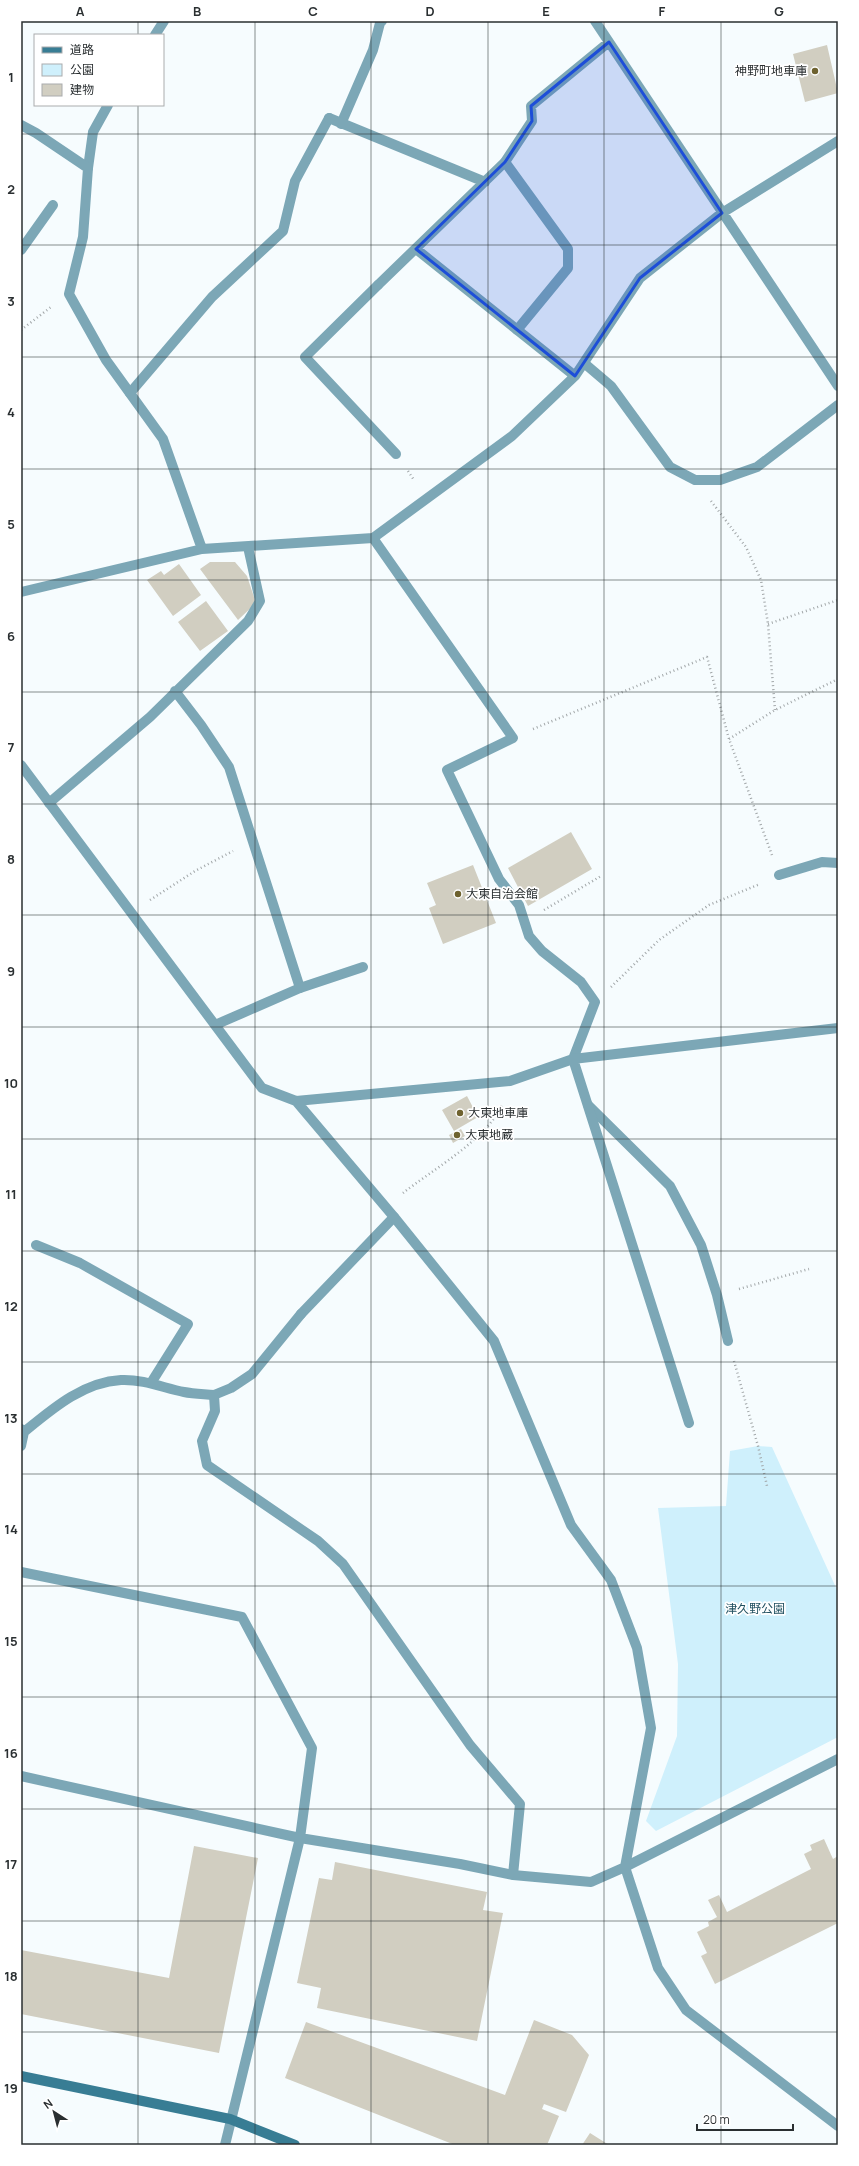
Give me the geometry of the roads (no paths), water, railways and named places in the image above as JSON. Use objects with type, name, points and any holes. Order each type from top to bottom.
[{"type":"street","points":[[156,34],[164,21]]},
{"type":"street","points":[[341,124],[372,50],[380,23],[382,21]]},
{"type":"street","points":[[595,21],[838,386]]},
{"type":"street","points":[[396,454],[305,357],[505,162],[532,120],[531,106],[609,42]]},
{"type":"street","points":[[107,106],[93,132],[88,168],[83,237],[69,294],[106,360],[163,439],[202,549]]},
{"type":"street","points":[[130,393],[212,297],[283,231],[295,181],[329,118],[485,182]]},
{"type":"street","points":[[21,125],[36,133],[88,168]]},
{"type":"street","points":[[21,592],[202,549],[373,538],[512,436],[575,376],[640,278],[722,213],[838,141]]},
{"type":"street","points":[[505,162],[568,249],[568,268],[517,330]]},
{"type":"street","points":[[21,250],[53,205]]},
{"type":"street","points":[[416,249],[575,376]]},
{"type":"street","points":[[584,363],[612,386],[670,467],[696,480],[720,480],[757,467],[838,404]]},
{"type":"street","points":[[373,538],[513,738],[446,770],[499,879],[519,905],[529,936],[542,950],[581,982],[595,1002],[573,1059],[689,1423]]},
{"type":"street","points":[[49,803],[150,717],[248,621],[260,601],[248,547]]},
{"type":"street","points":[[175,691],[201,725],[229,767],[300,988]]},
{"type":"street","points":[[21,765],[262,1088],[296,1101],[510,1081],[573,1059],[838,1028]]},
{"type":"street","points":[[780,875],[822,862],[838,863]]},
{"type":"street","points":[[215,1025],[300,988],[363,967]]},
{"type":"street","points":[[296,1101],[386,1207],[494,1341],[571,1525],[610,1580],[637,1648],[651,1728],[625,1867],[658,1968],[686,2010],[838,2126]]},
{"type":"street","points":[[588,1105],[670,1186],[700,1244],[717,1295],[728,1341]]},
{"type":"street","points":[[21,1446],[22,1430],[60,1403],[94,1386],[121,1380],[151,1383],[185,1392],[214,1395],[231,1388],[252,1374],[301,1314],[394,1217]]},
{"type":"street","points":[[36,1245],[80,1263],[188,1324],[151,1383]]},
{"type":"street","points":[[214,1395],[215,1412],[202,1441],[207,1465],[318,1541],[343,1564],[470,1745],[520,1804],[512,1875]]},
{"type":"street","points":[[21,1572],[242,1617],[312,1748],[300,1838],[224,2145]]},
{"type":"street","points":[[21,1776],[300,1838],[460,1864],[512,1875],[591,1882],[625,1867],[838,1759]]},
{"type":"street","points":[[21,2076],[230,2119],[295,2145]]},
{"type":"place","name":"神野町地車庫","points":[[815,71]]},
{"type":"place","name":"大東自治会館","points":[[458,894]]},
{"type":"place","name":"大東地車庫","points":[[460,1113]]},
{"type":"place","name":"大東地蔵","points":[[457,1135]]},
{"type":"park label","name":"津久野公園","points":[[755,1609]]}]
